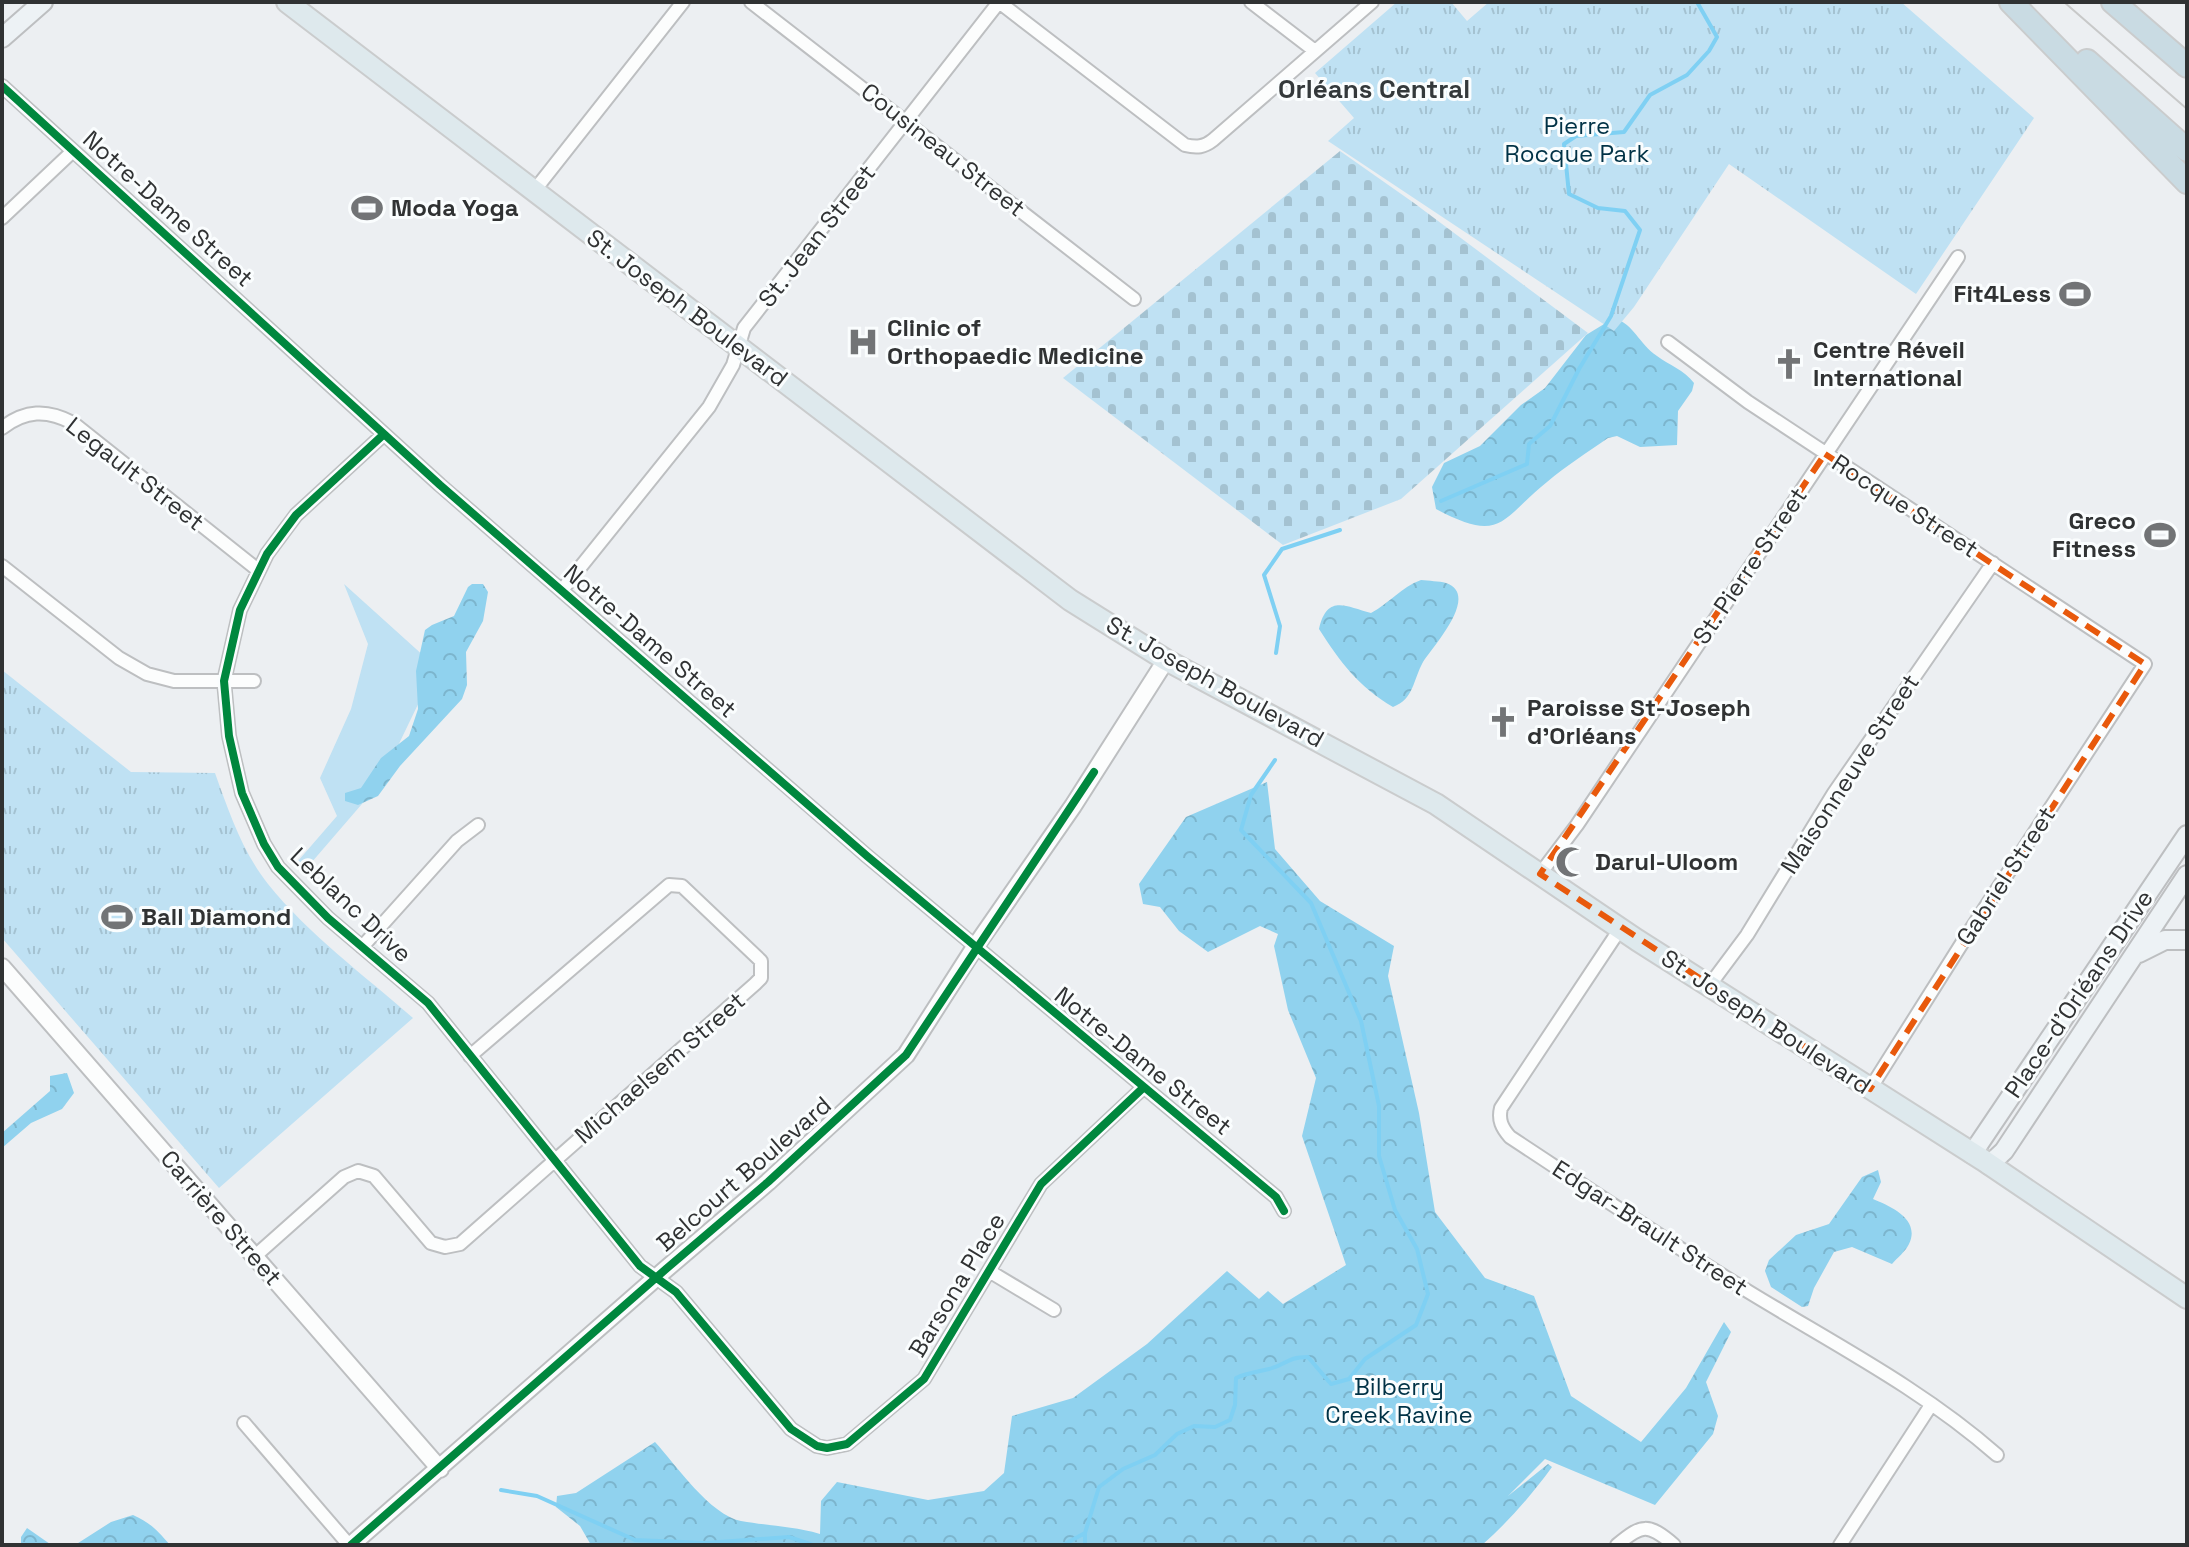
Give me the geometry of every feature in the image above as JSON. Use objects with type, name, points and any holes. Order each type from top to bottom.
[{"type":"highway","points":[[2011,2],[2187,182]]},
{"type":"highway","points":[[2020,2],[2187,150]]},
{"type":"highway","points":[[2115,2],[2187,58]]},
{"type":"highway","points":[[2115,2],[2187,66]]},
{"type":"main road","points":[[2,38],[43,2]]},
{"type":"main road","name":"St. Joseph Boulevard","points":[[287,2],[1061,593],[1166,660],[1436,804],[1620,929],[1980,1159],[2187,1298]]},
{"type":"main road","name":"Place-d'Orléans Drive","points":[[1980,1159],[2187,835]]},
{"type":"main road","name":"Place-d'Orléans Drive","points":[[1980,1159],[2004,1151],[2186,882]]},
{"type":"main road","points":[[2134,957],[2147,947],[2165,940],[2187,940]]},
{"type":"street","points":[[534,191],[683,2]]},
{"type":"street","name":"Cousineau Street","points":[[751,2],[1134,299]]},
{"type":"street","points":[[999,2],[1185,145],[1193,147],[1201,147],[1213,140],[1372,2]]},
{"type":"street","name":"St. Jean Street","points":[[562,590],[709,407],[733,365],[744,328],[999,2]]},
{"type":"street","points":[[1251,2],[1315,51]]},
{"type":"street","name":"Notre-Dame Street","points":[[2,86],[383,435],[975,947],[1276,1197],[1284,1211]]},
{"type":"street","points":[[2,218],[73,151]]},
{"type":"street","name":"St. Pierre Street","points":[[1540,874],[1577,825],[1958,257]]},
{"type":"street","name":"Rocque Street","points":[[1668,342],[1825,454],[2145,664]]},
{"type":"street","name":"Legault Street","points":[[2,428],[29,413],[58,415],[73,423],[258,570]]},
{"type":"street","name":"Leblanc Drive","points":[[383,435],[296,515],[258,570],[240,610],[224,681],[235,769],[252,819],[278,867],[362,947],[428,1003],[640,1266],[656,1277]]},
{"type":"street","name":"Maisonneuve Street","points":[[1709,986],[1747,935],[1834,793],[1993,563]]},
{"type":"street","points":[[2,566],[132,667],[174,681],[254,681]]},
{"type":"street","name":"Belcourt Boulevard","points":[[350,1545],[768,1182],[906,1055],[975,947],[1073,806],[1166,660]]},
{"type":"street","name":"Gabriel Street","points":[[1870,1089],[2145,664]]},
{"type":"street","points":[[362,947],[457,841],[478,825]]},
{"type":"street","name":"Michaelsem Street","points":[[254,1257],[344,1177],[358,1171],[374,1176],[431,1243],[453,1247],[460,1244],[755,984],[761,978],[763,969],[756,954],[682,886],[669,885],[470,1056]]},
{"type":"street","name":"Edgar-Brault Street","points":[[1620,929],[1501,1108],[1502,1128],[1510,1137],[1663,1238],[1861,1358],[1997,1455]]},
{"type":"street","name":"Carrière Street","points":[[2,967],[440,1469]]},
{"type":"street","name":"Barsona Place","points":[[656,1277],[676,1292],[791,1429],[817,1446],[827,1448],[847,1444],[924,1379],[1041,1184],[1144,1087]]},
{"type":"street","points":[[989,1271],[1054,1310]]},
{"type":"street","points":[[1840,1545],[1931,1405]]},
{"type":"street","points":[[244,1423],[350,1545]]},
{"type":"street","points":[[1617,1545],[1635,1529],[1652,1529],[1674,1545]]},
{"type":"highlighted area","points":[[1825,454],[2145,664],[1870,1089],[1540,874]]},
{"type":"green space","name":"Pierre Rocque Park","points":[[1397,2],[1451,2],[1467,21],[1489,2],[1901,2],[2034,118],[1916,294],[1729,164],[1634,307],[1614,331],[1328,141],[1354,118],[1315,73]]},
{"type":"green space","points":[[1340,151],[1588,333],[1401,499],[1283,545],[1063,378]]},
{"type":"green space","points":[[1614,318],[1627,325],[1651,351],[1694,383],[1678,411],[1677,445],[1640,447],[1617,436],[1608,438],[1554,476],[1509,516],[1488,526],[1475,525],[1436,509],[1432,487],[1444,463],[1480,446],[1521,405],[1545,388],[1586,335]]},
{"type":"green space","points":[[1421,580],[1446,583],[1455,589],[1458,598],[1456,609],[1423,662],[1409,694],[1393,707],[1351,673],[1319,629],[1322,618],[1332,607],[1345,606],[1371,613]]},
{"type":"green space","points":[[344,584],[436,667],[380,783],[305,870],[298,861],[337,816],[320,778],[351,709],[368,644]]},
{"type":"green space","points":[[472,584],[483,584],[488,592],[483,621],[466,652],[467,685],[462,699],[400,766],[378,796],[358,805],[345,801],[345,793],[361,788],[381,758],[409,736],[418,709],[416,671],[425,630],[454,616]]},
{"type":"green space","points":[[2,670],[131,772],[215,773],[243,845],[268,884],[319,937],[413,1018],[219,1188],[2,938]]},
{"type":"green space","name":"Bilberry Creek Ravine","points":[[1267,782],[1275,849],[1320,901],[1394,946],[1388,976],[1419,1113],[1435,1212],[1485,1278],[1534,1296],[1571,1396],[1641,1442],[1686,1388],[1724,1322],[1731,1332],[1706,1382],[1718,1416],[1713,1434],[1655,1505],[1545,1459],[1508,1496],[1548,1464],[1552,1467],[1519,1508],[1482,1545],[591,1545],[580,1526],[556,1507],[557,1496],[576,1493],[655,1442],[683,1476],[729,1517],[820,1534],[821,1501],[837,1482],[928,1500],[984,1491],[1004,1473],[1012,1416],[1073,1398],[1147,1344],[1227,1271],[1259,1299],[1268,1291],[1283,1304],[1346,1265],[1302,1136],[1316,1078],[1288,1010],[1274,946],[1278,934],[1260,926],[1208,952],[1179,931],[1160,907],[1143,904],[1139,884],[1186,817]]},
{"type":"green space","points":[[67,1073],[74,1093],[62,1109],[31,1123],[2,1148],[2,1133],[50,1091],[50,1076]]},
{"type":"green space","points":[[1878,1170],[1881,1182],[1873,1199],[1902,1215],[1911,1227],[1912,1235],[1904,1252],[1892,1264],[1852,1247],[1834,1252],[1814,1288],[1808,1306],[1802,1307],[1771,1287],[1765,1271],[1769,1260],[1796,1235],[1829,1224],[1862,1177]]},
{"type":"green space","points":[[133,1515],[154,1528],[170,1545],[75,1545],[111,1522]]},
{"type":"green space","points":[[27,1528],[50,1544],[57,1545],[21,1545],[21,1537]]},
{"type":"waterway","points":[[1441,501],[1527,464],[1529,444],[1550,426],[1611,316],[1640,230],[1625,211],[1598,208],[1569,194],[1564,144],[1576,136],[1624,132],[1650,95],[1687,75],[1717,37],[1697,2]]},
{"type":"waterway","points":[[1276,653],[1280,626],[1264,575],[1282,549],[1340,530]]},
{"type":"waterway","points":[[1085,1545],[1085,1533],[1099,1487],[1123,1469],[1155,1455],[1177,1434],[1194,1426],[1215,1427],[1230,1420],[1235,1405],[1236,1378],[1295,1358],[1308,1357],[1331,1384],[1349,1379],[1365,1359],[1416,1325],[1428,1294],[1417,1249],[1395,1210],[1379,1156],[1379,1106],[1361,1021],[1311,903],[1241,830],[1251,795],[1275,760]]},
{"type":"waterway","points":[[501,1490],[537,1496],[635,1540],[705,1543],[789,1537],[813,1545]]},
{"type":"waterway","points":[[1063,1545],[1085,1533]]},
{"type":"tram line","points":[[2064,2],[2187,109]]},
{"type":"cycle path","points":[[2,86],[440,485],[867,856],[1276,1197],[1284,1211]]},
{"type":"cycle path","points":[[383,435],[296,515],[267,554],[240,610],[224,681],[229,736],[242,793],[264,844],[278,867],[328,918],[428,1003],[640,1266],[676,1292],[791,1429],[817,1446],[827,1448],[847,1444],[924,1379],[1041,1184],[1144,1087]]},
{"type":"cycle path","points":[[351,1545],[768,1182],[906,1055],[1094,772]]},
{"type":"place","name":"Moda Yoga","points":[[367,208]]},
{"type":"place","name":"Fit4Less","points":[[2075,294]]},
{"type":"place","name":"Clinic of Orthopaedic Medicine","points":[[863,342]]},
{"type":"place","name":"Centre Réveil International","points":[[1789,364]]},
{"type":"place","name":"Greco Fitness","points":[[2160,535]]},
{"type":"place","name":"Paroisse St-Joseph d'Orléans","points":[[1503,722]]},
{"type":"place","name":"Darul-Uloom","points":[[1571,862]]},
{"type":"place","name":"Ball Diamond","points":[[117,917]]},
{"type":"district","name":"Orléans Central","points":[[1374,89]]}]
